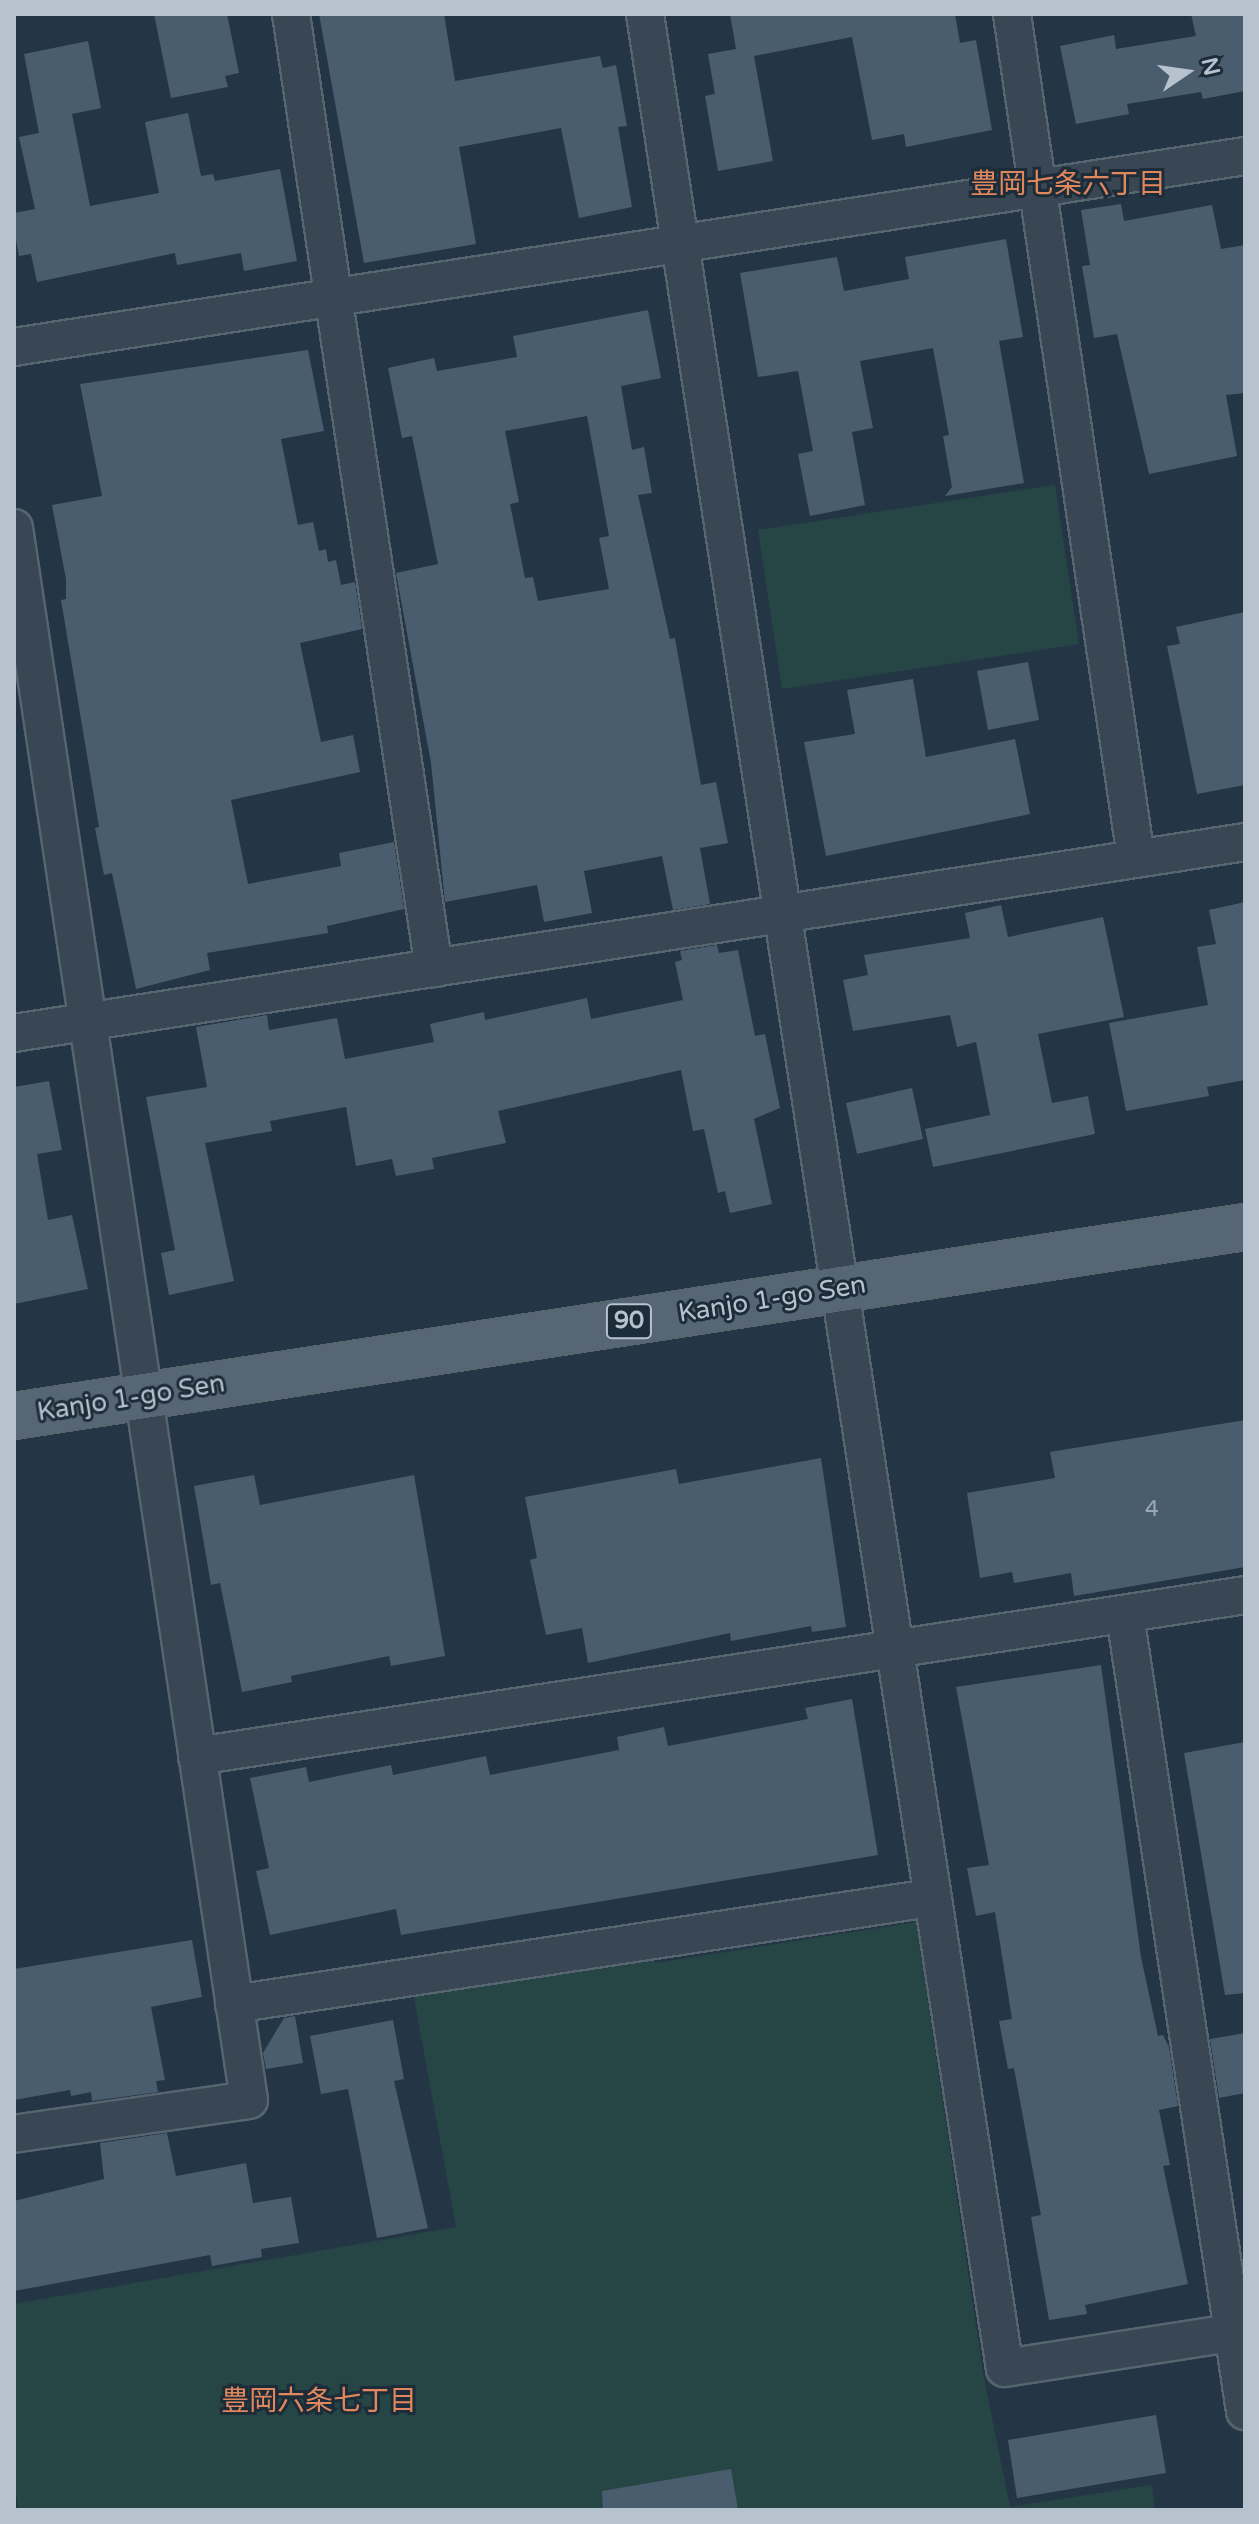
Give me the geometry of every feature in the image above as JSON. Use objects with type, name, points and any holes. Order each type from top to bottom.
[{"type":"main road","name":"Kanjo 1-go Sen","points":[[14,1416],[1245,1227]]},
{"type":"street","points":[[291,14],[434,968]]},
{"type":"street","points":[[645,14],[895,1650],[930,1898],[1005,2368],[1239,2332]]},
{"type":"street","points":[[1012,14],[1136,858]]},
{"type":"street","points":[[14,347],[680,247],[1245,156]]},
{"type":"street","points":[[14,528],[249,2100],[14,2134]]},
{"type":"street","points":[[14,1033],[1245,842]]},
{"type":"street","points":[[197,1756],[1245,1595]]},
{"type":"street","points":[[1125,1615],[1239,2332],[1245,2411]]},
{"type":"street","points":[[234,2004],[930,1898]]},
{"type":"green space","points":[[1055,485],[1079,644],[782,689],[758,530]]},
{"type":"green space","points":[[916,1922],[983,2373],[1010,2507],[1152,2485],[1155,2510],[19,2510],[14,2483],[14,2304],[456,2227],[410,1976],[650,1942],[655,1963]]},
{"type":"building","points":[[154,14],[227,14],[239,73],[225,76],[228,87],[171,98]]},
{"type":"building","points":[[319,14],[444,14],[455,81],[600,56],[603,68],[616,65],[627,126],[618,127],[632,207],[579,218],[561,128],[459,147],[476,244],[364,263]]},
{"type":"building","points":[[730,14],[955,14],[960,43],[976,40],[992,130],[906,147],[904,134],[872,140],[852,37],[754,56],[773,161],[718,171],[705,96],[715,94],[708,54],[736,49]]},
{"type":"building","points":[[1191,14],[1245,14],[1245,91],[1203,99],[1201,92],[1127,104],[1129,114],[1076,124],[1060,46],[1114,35],[1116,49],[1196,36]]},
{"type":"building","points":[[88,41],[101,108],[72,114],[90,206],[159,193],[145,122],[188,113],[201,176],[213,174],[215,181],[280,169],[297,261],[244,271],[241,253],[177,265],[175,253],[37,282],[31,254],[19,256],[14,229],[14,213],[35,209],[19,137],[39,133],[24,54]]},
{"type":"building","points":[[1121,204],[1124,221],[1212,205],[1221,249],[1245,245],[1245,393],[1226,395],[1237,456],[1149,474],[1117,334],[1094,338],[1082,266],[1090,265],[1081,210]]},
{"type":"building","points":[[1006,239],[1023,337],[999,341],[1024,483],[945,496],[952,487],[943,436],[949,435],[933,348],[860,361],[873,428],[852,432],[865,505],[810,516],[798,454],[813,451],[798,371],[758,377],[740,273],[837,257],[844,291],[909,279],[905,257]]},
{"type":"building","points":[[648,310],[661,378],[621,386],[632,450],[644,447],[652,493],[638,495],[670,639],[675,638],[701,785],[716,782],[728,843],[700,848],[710,904],[673,910],[662,856],[584,871],[592,913],[544,922],[537,885],[445,902],[431,763],[396,573],[438,564],[412,436],[402,438],[388,368],[434,358],[437,371],[517,357],[513,336]],"holes":[[[587,416],[609,536],[599,538],[609,589],[538,601],[533,577],[525,578],[510,504],[519,502],[505,431]]]},
{"type":"building","points":[[308,350],[324,431],[281,439],[298,525],[313,522],[319,551],[326,549],[328,562],[336,560],[341,585],[355,582],[362,629],[300,643],[321,742],[353,735],[360,772],[231,800],[248,884],[341,866],[339,853],[394,842],[404,909],[327,926],[328,933],[207,953],[210,970],[136,989],[112,873],[104,875],[95,828],[99,827],[61,600],[66,599],[66,579],[52,505],[102,496],[80,384]]},
{"type":"building","points":[[1245,612],[1245,785],[1197,794],[1167,646],[1180,644],[1176,627]]},
{"type":"building","points":[[1028,662],[1039,720],[988,730],[977,671]]},
{"type":"building","points":[[913,679],[926,757],[1015,739],[1030,814],[826,856],[804,742],[855,734],[847,690]]},
{"type":"building","points":[[1245,902],[1245,1080],[1207,1087],[1209,1096],[1126,1111],[1109,1023],[1208,1005],[1197,947],[1216,944],[1209,910]]},
{"type":"building","points":[[1001,905],[1008,937],[1103,917],[1124,1017],[1038,1034],[1052,1103],[1088,1096],[1095,1134],[933,1167],[925,1129],[990,1115],[976,1042],[957,1047],[950,1015],[853,1031],[843,980],[868,975],[864,955],[970,938],[965,913]]},
{"type":"building","points":[[717,945],[719,953],[738,950],[755,1036],[765,1034],[780,1108],[754,1119],[772,1204],[730,1213],[725,1191],[718,1193],[704,1129],[693,1131],[681,1070],[498,1111],[506,1143],[432,1158],[434,1169],[396,1176],[392,1159],[356,1166],[346,1107],[270,1121],[272,1131],[205,1143],[234,1281],[169,1295],[161,1253],[175,1250],[146,1097],[207,1087],[196,1027],[267,1015],[269,1030],[337,1018],[345,1059],[434,1042],[430,1024],[484,1012],[485,1020],[587,998],[591,1019],[683,1000],[675,962],[682,960],[680,951]]},
{"type":"building","points":[[49,1081],[62,1150],[37,1154],[48,1220],[72,1215],[88,1289],[14,1304],[14,1087]]},
{"type":"building","points":[[912,1088],[923,1139],[857,1154],[846,1103]]},
{"type":"building","points":[[1245,1420],[1245,1567],[1074,1596],[1071,1573],[1014,1583],[1012,1572],[980,1578],[967,1493],[1055,1478],[1050,1452]]},
{"type":"building","points":[[821,1458],[846,1627],[812,1632],[811,1626],[731,1641],[730,1633],[588,1663],[582,1628],[546,1635],[530,1560],[537,1558],[525,1497],[676,1469],[679,1484]]},
{"type":"building","points":[[254,1475],[260,1505],[414,1475],[445,1656],[391,1666],[389,1656],[291,1676],[292,1682],[242,1692],[220,1583],[211,1585],[194,1486]]},
{"type":"building","points":[[1101,1665],[1141,1957],[1158,2036],[1163,2035],[1169,2047],[1178,2106],[1159,2110],[1170,2165],[1163,2166],[1188,2284],[1085,2305],[1087,2314],[1049,2320],[1031,2217],[1041,2215],[1014,2068],[1008,2069],[999,2021],[1012,2019],[995,1912],[976,1916],[967,1868],[989,1865],[956,1687]]},
{"type":"building","points":[[852,1699],[878,1855],[401,1935],[396,1909],[270,1935],[256,1871],[269,1868],[250,1778],[306,1767],[309,1782],[391,1765],[393,1775],[486,1756],[490,1775],[619,1750],[617,1737],[664,1727],[668,1746],[808,1719],[805,1708]]},
{"type":"building","points":[[1245,1742],[1245,1993],[1225,1995],[1184,1753]]},
{"type":"building","points":[[192,1940],[202,1997],[151,2007],[165,2080],[156,2081],[158,2092],[92,2101],[91,2092],[71,2096],[70,2090],[14,2100],[14,1969]]},
{"type":"building","points":[[295,2016],[303,2063],[266,2069],[263,2053],[284,2018]]},
{"type":"building","points":[[393,2020],[404,2079],[394,2081],[428,2228],[377,2238],[348,2089],[321,2094],[310,2036]]},
{"type":"building","points":[[1245,2033],[1245,2093],[1219,2098],[1210,2039]]},
{"type":"building","points":[[167,2133],[176,2176],[246,2163],[253,2203],[291,2197],[299,2243],[261,2249],[262,2257],[212,2266],[210,2255],[14,2291],[14,2201],[104,2179],[100,2143]]},
{"type":"building","points":[[1156,2415],[1166,2473],[1017,2498],[1008,2440]]},
{"type":"building","points":[[731,2469],[738,2510],[603,2510],[602,2491]]},
{"type":"district","name":"豊岡七条六丁目","points":[[1068,184]]},
{"type":"district","name":"豊岡六条七丁目","points":[[319,2401]]}]
